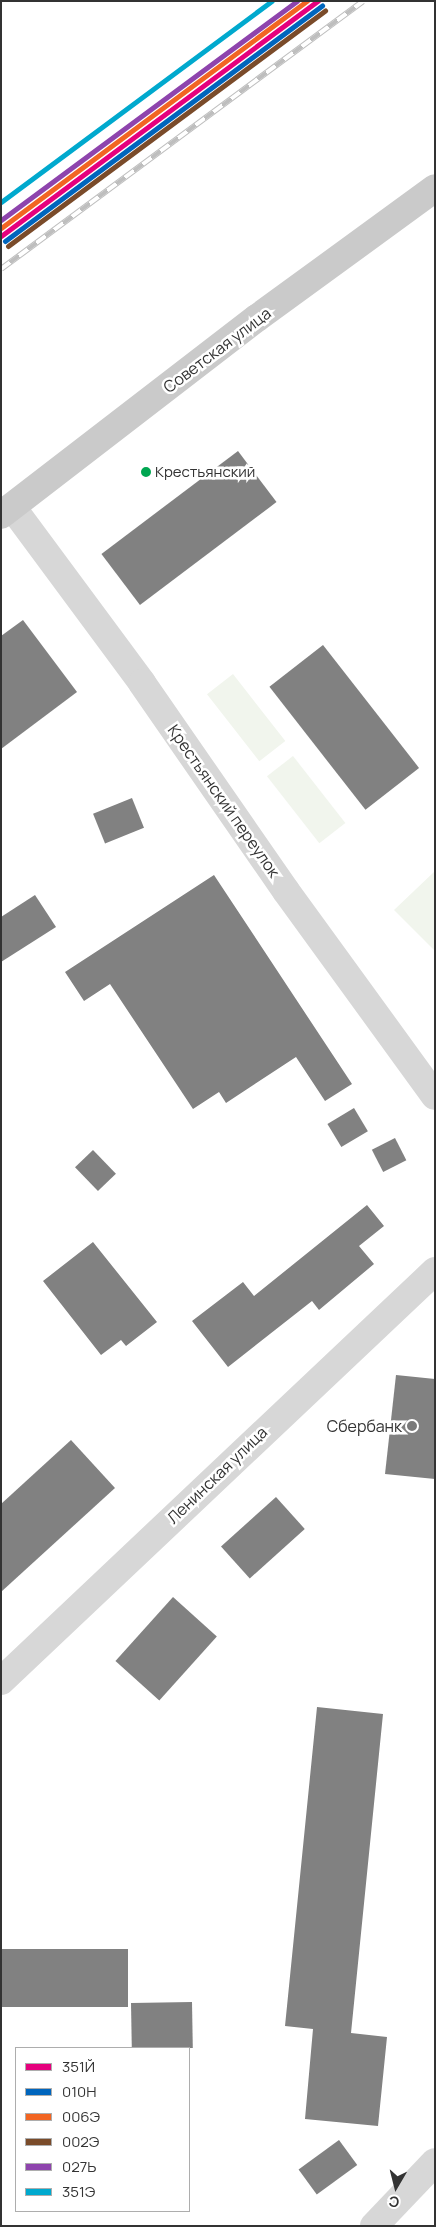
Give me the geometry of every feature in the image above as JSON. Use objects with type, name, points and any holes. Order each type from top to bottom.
[{"type":"main road","name":"Советская улица","points":[[7,511],[257,318],[435,188]]},
{"type":"street","name":"Крестьянский переулок","points":[[7,511],[142,683],[286,892],[435,1096]]},
{"type":"street","name":"Ленинская улица","points":[[1,1681],[435,1271]]},
{"type":"street","points":[[374,2226],[435,2162]]},
{"type":"shaded area","points":[[233,674],[285,741],[259,761],[207,694]]},
{"type":"shaded area","points":[[293,756],[345,823],[319,843],[267,776]]},
{"type":"shaded area","points":[[435,871],[435,951],[394,910]]},
{"type":"building","points":[[238,451],[277,502],[140,605],[101,554]]},
{"type":"building","points":[[23,620],[77,692],[1,749],[1,636]]},
{"type":"building","points":[[323,645],[419,768],[365,810],[269,687]]},
{"type":"building","points":[[132,798],[144,828],[105,843],[93,814]]},
{"type":"building","points":[[214,875],[352,1084],[325,1101],[296,1057],[226,1103],[219,1092],[193,1109],[110,984],[84,1001],[65,972]]},
{"type":"building","points":[[35,895],[56,927],[1,962],[1,917]]},
{"type":"building","points":[[354,1108],[368,1131],[341,1147],[327,1124]]},
{"type":"building","points":[[395,1138],[406,1160],[383,1172],[372,1150]]},
{"type":"building","points":[[93,1150],[116,1174],[98,1191],[75,1167]]},
{"type":"building","points":[[367,1205],[384,1226],[359,1246],[374,1264],[319,1310],[312,1301],[228,1367],[192,1321],[243,1282],[254,1296]]},
{"type":"building","points":[[93,1242],[157,1322],[126,1346],[121,1340],[101,1355],[43,1281]]},
{"type":"building","name":"Сбербанк","points":[[396,1375],[435,1379],[435,1479],[385,1474]]},
{"type":"building","points":[[71,1440],[115,1488],[1,1592],[1,1504]]},
{"type":"building","points":[[276,1497],[305,1529],[250,1578],[221,1547]]},
{"type":"building","points":[[173,1597],[217,1636],[159,1700],[115,1661]]},
{"type":"building","points":[[317,1707],[383,1714],[351,2033],[387,2037],[378,2126],[305,2119],[313,2029],[285,2026]]},
{"type":"building","points":[[1,1949],[128,1949],[128,2007],[1,2007]]},
{"type":"building","points":[[192,2002],[193,2048],[132,2047],[131,2003]]},
{"type":"building","points":[[339,2140],[357,2165],[317,2194],[299,2169]]},
{"type":"railway","points":[[1,269],[363,1]]},
{"type":"transit line","name":"351Э","points":[[1,202],[272,1]]},
{"type":"transit line","name":"027Ь","points":[[1,220],[297,1]]},
{"type":"transit line","name":"006Э","points":[[1,228],[307,1]]},
{"type":"transit line","name":"351Й","points":[[1,236],[318,1]]},
{"type":"transit line","name":"010Н","points":[[5,241],[322,6]]},
{"type":"transit line","name":"002Э","points":[[8,246],[325,11]]},
{"type":"place","name":"Крестьянский","points":[[146,472]]},
{"type":"place","name":"Сбербанк","points":[[412,1426]]}]
